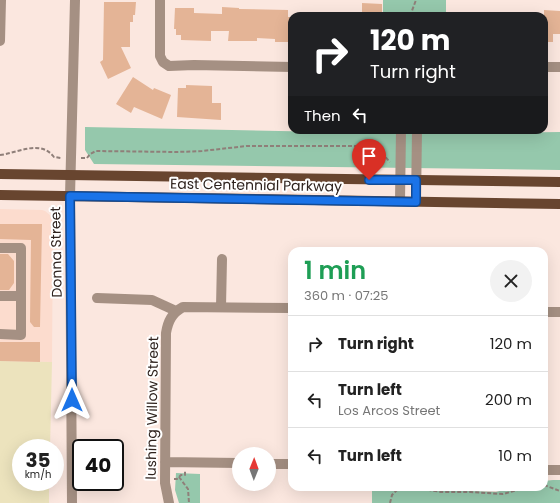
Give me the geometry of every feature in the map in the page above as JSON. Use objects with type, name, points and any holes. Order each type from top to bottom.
[{"type":"main road","name":"East Centennial Parkway","points":[[0,174],[560,182]]},
{"type":"main road","name":"East Centennial Parkway","points":[[0,195],[560,204]]},
{"type":"street","points":[[0,41],[1,0]]},
{"type":"street","name":"Donna Street","points":[[72,503],[70,176],[75,0]]},
{"type":"street","points":[[160,0],[160,56],[162,62],[169,66],[288,67]]},
{"type":"street","points":[[548,67],[560,67]]},
{"type":"street","points":[[400,201],[402,134]]},
{"type":"street","points":[[416,202],[417,134]]},
{"type":"street","points":[[0,248],[21,248],[21,335],[0,334]]},
{"type":"street","points":[[221,307],[222,259]]},
{"type":"street","points":[[0,296],[21,296]]},
{"type":"street","points":[[97,298],[152,300],[174,312],[183,307],[288,308]]},
{"type":"street","name":"lushing Willow Street","points":[[169,503],[166,493],[165,479],[166,333],[168,322],[174,312]]},
{"type":"street","points":[[548,312],[560,312]]},
{"type":"street","points":[[165,462],[232,464]]},
{"type":"street","points":[[276,464],[288,464]]},
{"type":"street","points":[[548,470],[560,470]]},
{"type":"path","points":[[412,12],[416,0]]},
{"type":"path","points":[[87,158],[96,151],[190,152],[247,146],[370,146],[378,149],[392,164]]},
{"type":"path","points":[[0,155],[27,148],[36,148],[49,152],[54,157]]},
{"type":"path","points":[[165,479],[177,479],[185,475],[185,462]]},
{"type":"path","points":[[179,477],[188,489],[189,503]]},
{"type":"path","points":[[548,486],[560,491]]},
{"type":"path","points":[[390,503],[395,491]]},
{"type":"path","points":[[435,491],[503,494],[514,491]]},
{"type":"shaded area","points":[[0,209],[42,210],[51,216],[53,221],[52,362],[0,361]]},
{"type":"green space","points":[[383,0],[446,0],[446,12],[383,12]]},
{"type":"green space","points":[[85,127],[288,131],[288,134],[548,134],[548,132],[560,132],[560,170],[94,164],[85,150]]},
{"type":"green space","points":[[176,473],[200,474],[200,503],[179,503],[175,490]]},
{"type":"green space","points":[[560,480],[560,503],[372,503],[372,491],[548,491],[548,481]]},
{"type":"sand","points":[[0,361],[52,362],[50,439],[12,439],[12,491],[49,491],[49,503],[0,503]]},
{"type":"building","points":[[104,2],[136,2],[133,22],[130,22],[130,47],[121,47],[131,68],[108,79],[100,62],[103,60]]},
{"type":"building","points":[[362,3],[382,4],[382,12],[362,12]]},
{"type":"building","points":[[222,7],[239,9],[288,10],[288,42],[275,42],[275,39],[257,38],[257,41],[228,41],[229,31],[211,31],[211,41],[181,40],[181,35],[176,35],[176,29],[174,29],[175,8],[194,8],[194,13],[222,14]]},
{"type":"building","points":[[544,10],[560,11],[560,34],[553,34],[553,42],[548,42],[548,12],[544,12]]},
{"type":"building","points":[[133,77],[153,90],[154,88],[171,95],[162,119],[134,107],[131,113],[116,104]]},
{"type":"building","points":[[186,85],[212,86],[212,103],[221,103],[221,120],[177,117],[178,88],[186,88]]},
{"type":"building","points":[[0,224],[42,224],[40,327],[34,327],[30,322],[31,240],[0,239]]},
{"type":"building","points":[[0,254],[8,254],[14,261],[14,283],[9,290],[0,290]]},
{"type":"building","points":[[0,342],[40,342],[40,362],[0,361]]},
{"type":"route","points":[[72,400],[70,196],[416,202],[416,180],[369,180]]}]
